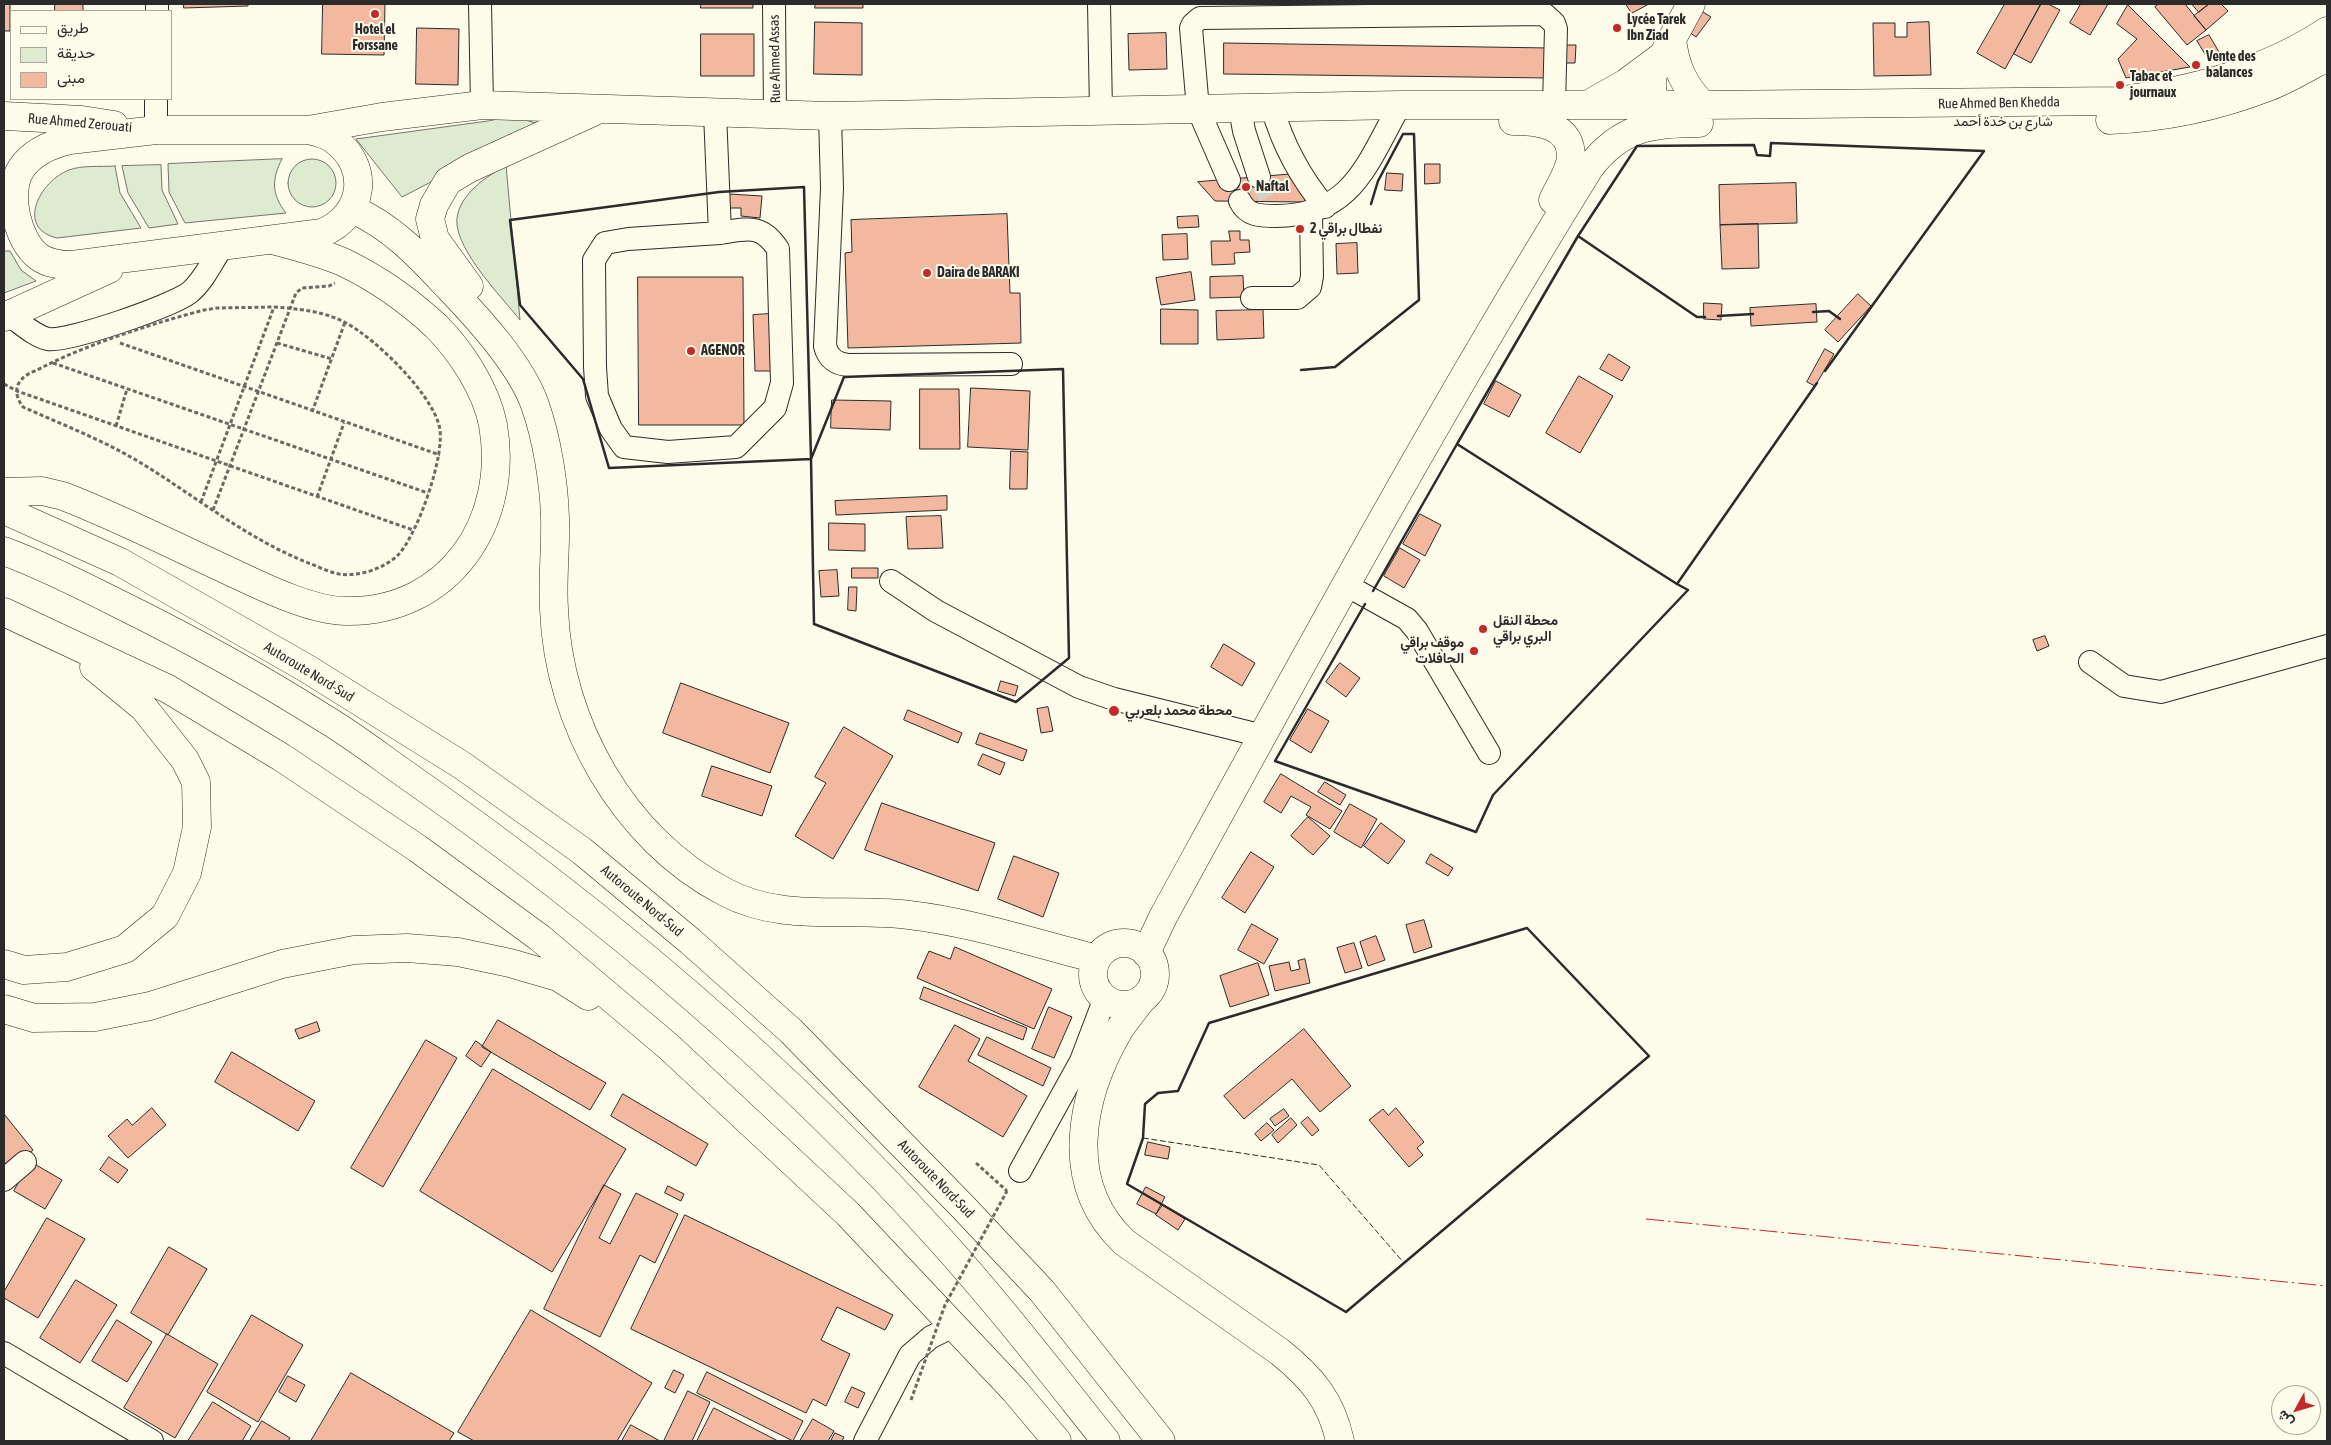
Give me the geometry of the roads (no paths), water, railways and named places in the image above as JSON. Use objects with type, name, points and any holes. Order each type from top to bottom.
[{"type":"main road","points":[[1662,114],[1652,95],[1653,74],[1691,4]]},
{"type":"main road","name":"Rue Ahmed Ben Khedda","points":[[1662,114],[1703,105],[2118,101],[2171,93],[2220,81],[2271,62],[2327,31]]},
{"type":"main road","points":[[1587,105],[1626,83],[1666,48]]},
{"type":"main road","points":[[1666,48],[1673,54],[1680,75],[1692,94],[1703,105]]},
{"type":"main road","name":"شارع بن خدة أحمد","points":[[1662,114],[2118,120],[2167,114],[2218,104],[2270,86],[2327,57]]},
{"type":"main road","points":[[308,130],[332,137],[351,156],[356,164],[359,186],[352,209],[336,227],[322,233],[72,265],[55,264],[39,257],[29,247],[16,216],[10,181],[31,158],[58,143],[156,130],[308,130],[382,116],[482,105],[830,116],[1400,105],[1587,105],[1662,114]]},
{"type":"main road","points":[[1441,105],[1456,116],[1473,120],[1536,121],[1550,124],[1561,132],[1568,144],[1571,157],[1567,171],[1530,245],[1526,271]]},
{"type":"main road","points":[[599,109],[470,168],[448,181],[434,204],[430,219],[435,239],[511,346],[527,378],[535,404],[552,484],[555,519],[554,612],[561,669],[578,725],[603,774],[636,818],[666,850],[689,870],[708,883],[750,903],[775,910],[807,913],[878,912],[923,917],[1097,959]]},
{"type":"main road","points":[[1146,953],[1346,585],[1526,271],[1590,167],[1602,152],[1632,131],[1650,126],[1662,114]]},
{"type":"main road","name":"Rue Ahmed Zerouati","points":[[4,116],[82,120],[156,130]]},
{"type":"main road","points":[[352,209],[388,228],[458,297],[489,332],[535,404]]},
{"type":"main road","points":[[4,492],[42,491],[64,496],[253,582],[302,602],[344,611],[384,609],[426,591],[456,568],[480,533],[492,502],[497,463],[493,423],[478,383],[460,356],[436,327],[384,283],[343,263],[274,240]]},
{"type":"main road","points":[[7,316],[137,257]]},
{"type":"main road","name":"Autoroute Nord-Sud","points":[[4,510],[120,562],[306,668],[463,766],[582,851],[690,941],[798,1038],[964,1208],[1042,1292],[1161,1441]]},
{"type":"main road","points":[[4,551],[43,566],[182,635],[325,718],[473,821],[620,937],[736,1035],[853,1147],[938,1236],[1036,1352],[1106,1441]]},
{"type":"main road","points":[[4,612],[168,689],[282,757],[417,848],[540,938],[669,1047],[848,1214],[1015,1391],[1057,1441]]},
{"type":"main road","points":[[4,964],[24,970],[68,967],[125,949],[165,916],[186,874],[198,827],[196,782],[185,760],[163,731],[144,708],[119,685],[42,629]]},
{"type":"main road","points":[[1122,944],[1139,947],[1146,953],[1152,961],[1155,972],[1150,992],[1136,1003],[1120,1005],[1105,998],[1098,990],[1094,980],[1094,969],[1097,959],[1112,946],[1122,944]]},
{"type":"main road","points":[[4,1009],[34,1018],[94,1018],[150,1006],[282,964],[354,950],[407,948],[458,952],[510,963],[558,977],[669,1047]]},
{"type":"main road","points":[[1142,999],[1120,1028],[1094,1083],[1083,1146],[1087,1182],[1093,1199],[1111,1230],[1124,1242],[1280,1352],[1298,1367],[1313,1382],[1328,1403],[1337,1424],[1340,1441]]},
{"type":"street","points":[[480,4],[482,105]]},
{"type":"street","name":"Rue Ahmed Assas","points":[[774,4],[775,114]]},
{"type":"street","points":[[1099,4],[1101,111]]},
{"type":"street","points":[[1229,180],[1198,109],[1193,24],[1200,18],[1544,14],[1554,23],[1556,29],[1554,105]]},
{"type":"street","points":[[156,100],[156,130]]},
{"type":"street","points":[[1240,201],[1246,210],[1252,214],[1277,209],[1318,210],[1338,200],[1358,178],[1400,105]]},
{"type":"street","points":[[1240,108],[1246,138],[1259,177]]},
{"type":"street","points":[[1252,298],[1296,298],[1310,287],[1312,276],[1318,210],[1280,135],[1272,108]]},
{"type":"street","points":[[715,113],[720,233]]},
{"type":"street","points":[[830,116],[832,188],[825,346],[829,356],[837,363],[848,366],[1012,364]]},
{"type":"street","points":[[752,228],[770,236],[778,249],[782,383],[775,408],[736,447],[668,452],[624,447],[611,429],[597,396],[594,260],[605,243],[628,238],[720,233],[752,228]]},
{"type":"street","points":[[7,316],[37,335],[46,338],[63,338],[104,326],[181,298],[199,282],[222,247]]},
{"type":"street","points":[[891,581],[936,611],[1079,687],[1114,699],[1263,736]]},
{"type":"street","points":[[1346,585],[1407,619],[1417,631],[1489,753]]},
{"type":"street","points":[[2090,662],[2124,686],[2161,692],[2327,646]]},
{"type":"street","points":[[1020,1171],[1081,1061],[1105,998]]},
{"type":"street","points":[[4,1180],[25,1162]]},
{"type":"street","points":[[865,1441],[910,1354],[931,1337],[954,1326]]},
{"type":"street","points":[[4,1354],[152,1441]]},
{"type":"tunnel","points":[[1259,177],[1272,202]]},
{"type":"place","name":"Hotel el Forssane","points":[[375,14]]},
{"type":"place","name":"Lycée Tarek Ibn Ziad","points":[[1617,28]]},
{"type":"place","name":"Vente des balances","points":[[2196,65]]},
{"type":"place","name":"Tabac et journaux","points":[[2120,85]]},
{"type":"place","name":"Naftal","points":[[1246,187]]},
{"type":"place","name":"نفطال براقي 2","points":[[1300,229]]},
{"type":"place","name":"Daira de BARAKI","points":[[927,273]]},
{"type":"place","name":"AGENOR","points":[[691,351]]},
{"type":"place","name":"محطة النقل البري براقي","points":[[1483,629]]},
{"type":"place","name":"موقف براقي الحافلات","points":[[1474,651]]},
{"type":"place","name":"محطة محمد بلعربي","points":[[1114,711]]}]
